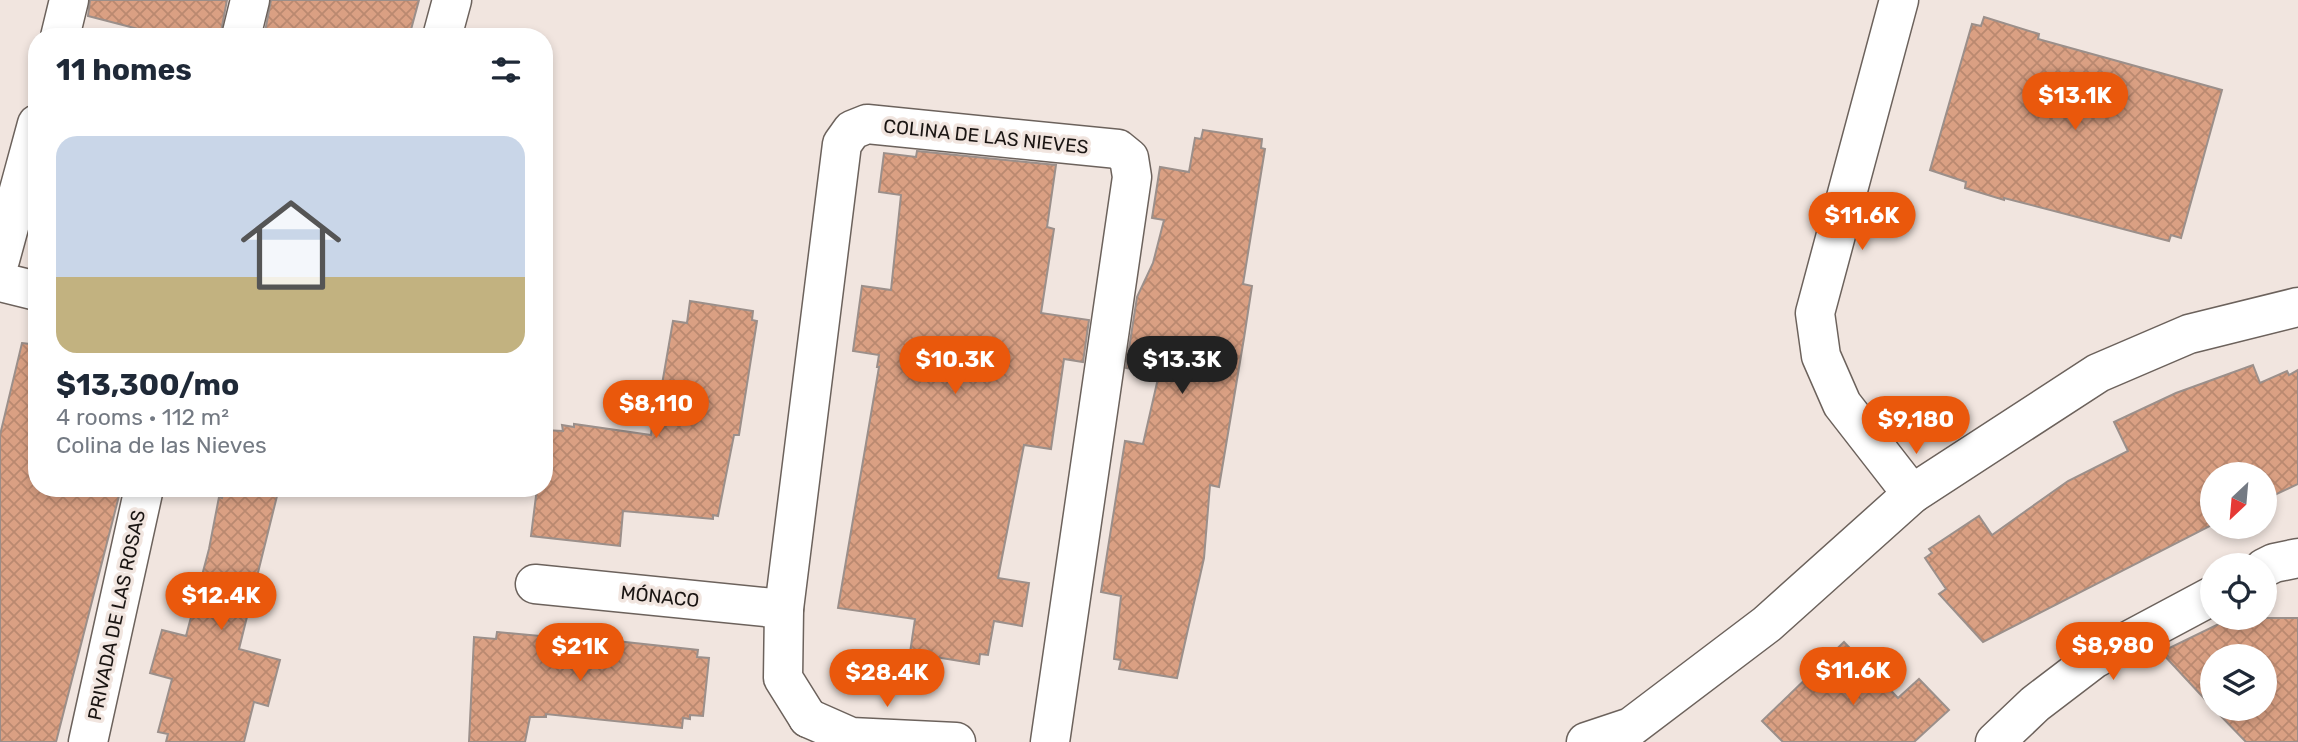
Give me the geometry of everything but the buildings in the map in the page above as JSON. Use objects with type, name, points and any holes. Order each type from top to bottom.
[{"type":"street","points":[[62,28],[69,0]]},
{"type":"street","points":[[243,28],[250,0]]},
{"type":"street","points":[[444,28],[452,0]]},
{"type":"street","points":[[1899,0],[1815,313],[1821,356],[1842,404],[1912,494]]},
{"type":"street","name":"COLINA DE LAS NIEVES","points":[[956,742],[851,737],[808,718],[783,678],[784,609],[842,144],[852,130],[867,124],[1118,149],[1129,158],[1132,177],[1049,742]]},
{"type":"street","points":[[0,260],[28,157]]},
{"type":"street","points":[[0,282],[28,289]]},
{"type":"street","points":[[1586,742],[1632,727],[1768,624],[1912,494],[2098,373],[2189,334],[2297,303]]},
{"type":"street","name":"PRIVADA DE LAS ROSAS","points":[[88,742],[142,497]]},
{"type":"street","points":[[2277,562],[2298,558]]},
{"type":"street","name":"MÓNACO","points":[[535,584],[784,609]]},
{"type":"street","points":[[1995,742],[2035,704],[2094,659],[2200,602]]}]
